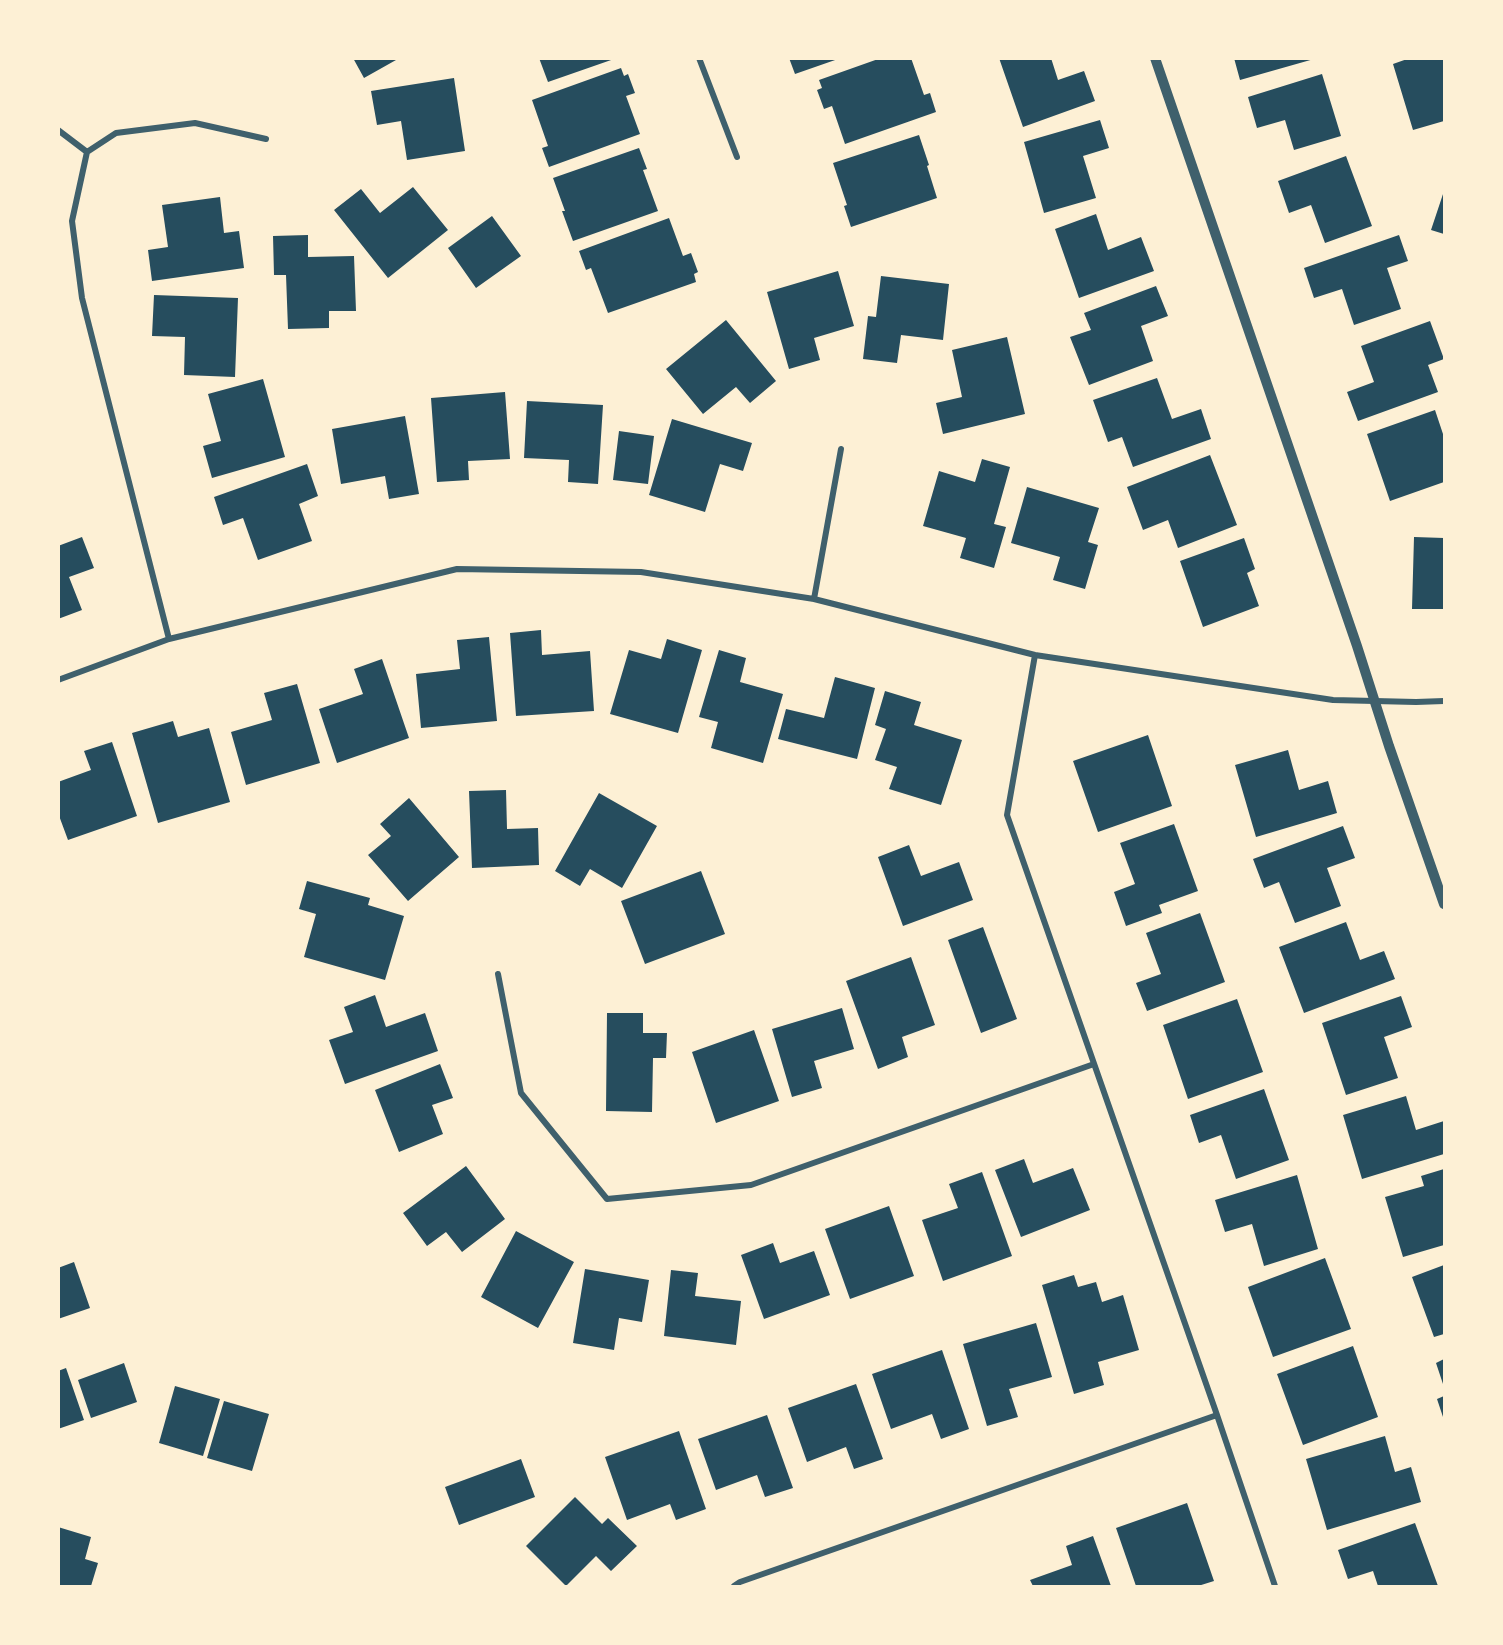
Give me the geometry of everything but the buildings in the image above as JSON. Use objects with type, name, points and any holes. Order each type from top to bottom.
[{"type":"street","points":[[699,58],[737,157]]},
{"type":"street","points":[[1155,58],[1444,904]]},
{"type":"street","points":[[169,639],[82,298],[72,221],[87,152],[116,134],[195,123],[266,139]]},
{"type":"street","points":[[58,130],[87,152]]},
{"type":"street","points":[[814,599],[841,449]]},
{"type":"street","points":[[58,680],[169,639],[457,569],[642,572],[814,599],[1035,655],[1333,700],[1444,701]]},
{"type":"street","points":[[1035,655],[1007,815],[1275,1587]]},
{"type":"street","points":[[498,974],[521,1093],[607,1199],[751,1185],[1094,1064]]},
{"type":"street","points":[[734,1587],[740,1582],[1217,1415]]}]
